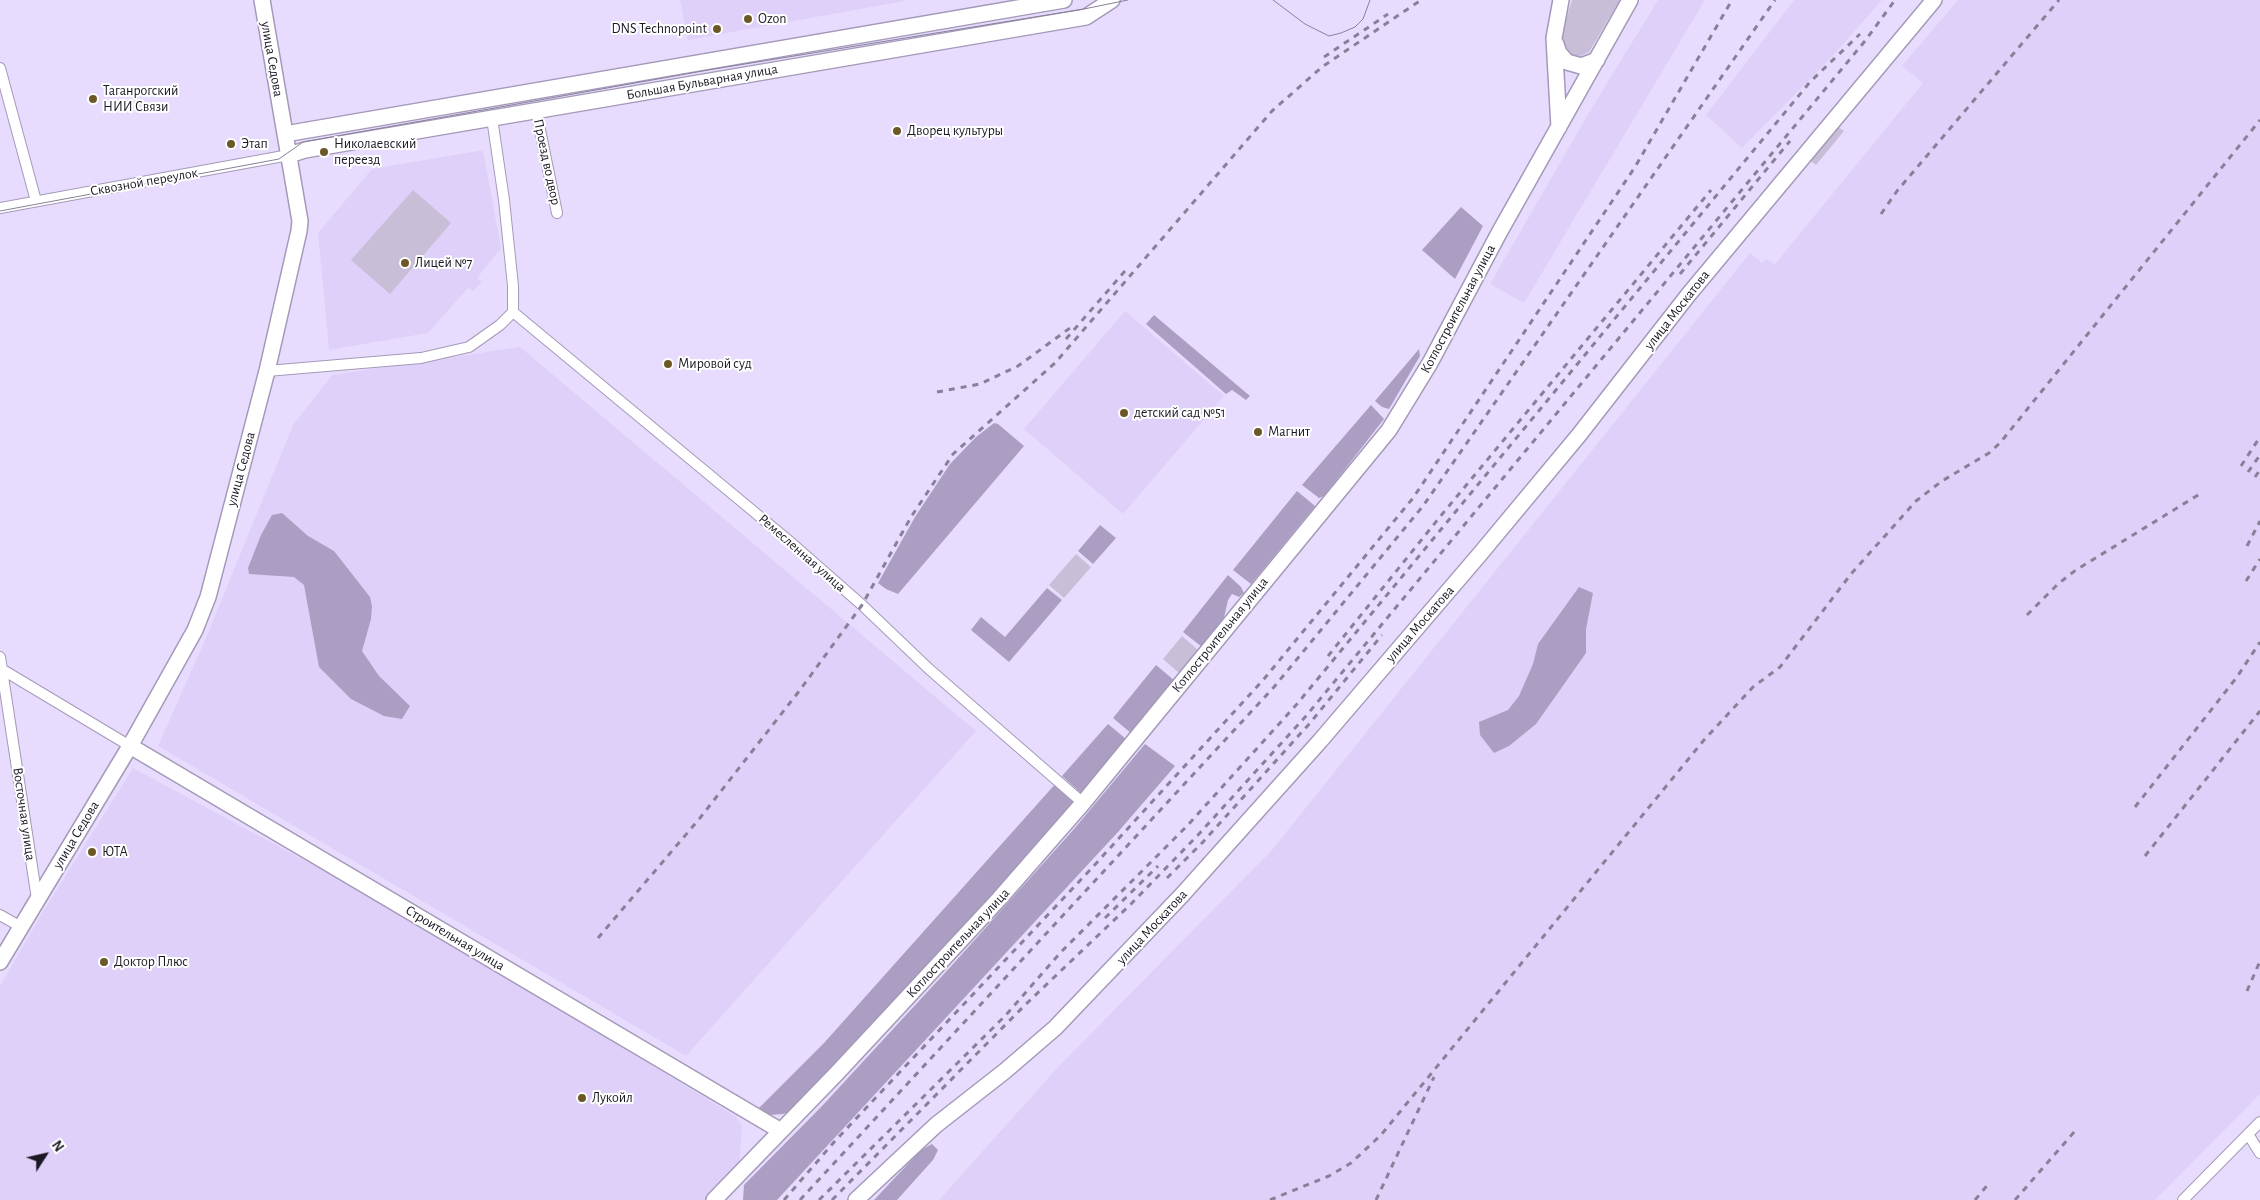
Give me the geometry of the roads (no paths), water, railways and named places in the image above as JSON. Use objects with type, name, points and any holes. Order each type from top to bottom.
[{"type":"main road","name":"улица Седова","points":[[37,899],[130,746],[195,630],[208,597],[266,371],[300,221],[262,0]]},
{"type":"main road","name":"Большая Бульварная улица","points":[[285,134],[1064,0]]},
{"type":"main road","name":"Большая Бульварная улица","points":[[289,155],[305,150],[536,110],[1086,17],[1112,0]]},
{"type":"main road","name":"Котлостроительная улица","points":[[714,1200],[999,899],[1083,803],[1389,430],[1430,363],[1499,233],[1630,0]]},
{"type":"main road","name":"улица Москатова","points":[[856,1200],[936,1125],[1005,1071],[1055,1028],[1182,895],[1320,741],[1480,554],[1579,435],[1695,286],[1934,0]]},
{"type":"main road","points":[[1559,127],[1554,38],[1562,2]]},
{"type":"main road","points":[[1554,38],[1560,53],[1567,62],[1581,66],[1597,60]]},
{"type":"main road","name":"Строительная улица","points":[[130,746],[781,1131]]},
{"type":"main road","points":[[0,962],[37,899]]},
{"type":"street","points":[[0,68],[36,201]]},
{"type":"street","name":"Проезд во двор","points":[[536,110],[557,213]]},
{"type":"street","points":[[266,371],[421,358],[469,347],[500,326],[513,312],[513,286],[504,200],[492,118]]},
{"type":"street","name":"Сквозной переулок","points":[[0,208],[289,155]]},
{"type":"street","name":"Ремесленная улица","points":[[513,312],[788,540],[862,605],[935,674],[1083,803]]},
{"type":"street","name":"Восточная улица","points":[[0,657],[37,899]]},
{"type":"street","points":[[3,670],[130,746]]},
{"type":"street","points":[[0,915],[21,927]]},
{"type":"street","points":[[2185,1199],[2260,1122]]},
{"type":"street","points":[[2248,1134],[2260,1153]]},
{"type":"tram line","points":[[0,211],[279,159],[303,142],[714,69],[1084,9],[1128,0]]},
{"type":"tram line","points":[[1273,0],[1305,24],[1329,36],[1355,27],[1363,19],[1370,0]]},
{"type":"railway","points":[[598,938],[700,818],[800,690],[862,605],[911,517],[953,454],[1055,363],[1272,111],[1322,67],[1421,0]]},
{"type":"railway","points":[[784,1200],[835,1141],[1090,870],[1264,679],[1413,498],[1635,167],[1732,0]]},
{"type":"railway","points":[[800,1200],[1274,687],[1423,506],[1775,0]]},
{"type":"railway","points":[[832,1200],[1025,1005],[1131,904],[1198,835],[1306,716],[1865,41],[1895,0]]},
{"type":"railway","points":[[1881,214],[1897,191],[2059,0]]},
{"type":"railway","points":[[1324,57],[1388,14]]},
{"type":"railway","points":[[819,1200],[1005,1016],[1061,952],[1187,826],[1297,704],[1810,82],[1860,34]]},
{"type":"railway","points":[[1270,1200],[1329,1176],[1351,1163],[1381,1135],[1704,740],[1753,687],[1780,667],[1851,574],[1916,501],[1942,481],[1989,453],[2000,443],[2260,120]]},
{"type":"railway","points":[[1680,274],[1790,141]]},
{"type":"railway","points":[[1328,656],[1439,518],[1711,190]]},
{"type":"railway","points":[[1066,339],[1125,271]]},
{"type":"railway","points":[[937,392],[980,384],[1018,366],[1070,328]]},
{"type":"railway","points":[[2241,466],[2260,437]]},
{"type":"railway","points":[[2248,472],[2260,455]]},
{"type":"railway","points":[[2255,477],[2260,470]]},
{"type":"railway","points":[[2027,615],[2059,583],[2076,570],[2203,492]]},
{"type":"railway","points":[[2247,546],[2260,521]]},
{"type":"railway","points":[[2246,581],[2260,559]]},
{"type":"railway","points":[[1167,878],[1202,843],[1310,723],[1382,635]]},
{"type":"railway","points":[[2135,807],[2237,677],[2260,642]]},
{"type":"railway","points":[[2145,856],[2260,711]]},
{"type":"railway","points":[[1105,918],[1158,866]]},
{"type":"railway","points":[[2247,991],[2260,961]]},
{"type":"railway","points":[[1376,1200],[1434,1077]]},
{"type":"railway","points":[[2015,1200],[2075,1131]]},
{"type":"railway","points":[[1975,1200],[1990,1182]]},
{"type":"place","name":"Ozon","points":[[748,19]]},
{"type":"place","name":"DNS Technopoint","points":[[717,29]]},
{"type":"place","name":"Таганрогский НИИ Связи","points":[[93,99]]},
{"type":"place","name":"Дворец культуры","points":[[897,131]]},
{"type":"place","name":"Этап","points":[[231,144]]},
{"type":"place","name":"Николаевский переезд","points":[[324,152]]},
{"type":"place","name":"Лицей №7","points":[[405,263]]},
{"type":"place","name":"Мировой суд","points":[[668,364]]},
{"type":"place","name":"детский сад №51","points":[[1124,413]]},
{"type":"place","name":"Магнит","points":[[1258,432]]},
{"type":"place","name":"ЮТА","points":[[92,852]]},
{"type":"place","name":"Доктор Плюс","points":[[104,962]]},
{"type":"place","name":"Лукойл","points":[[582,1098]]}]
